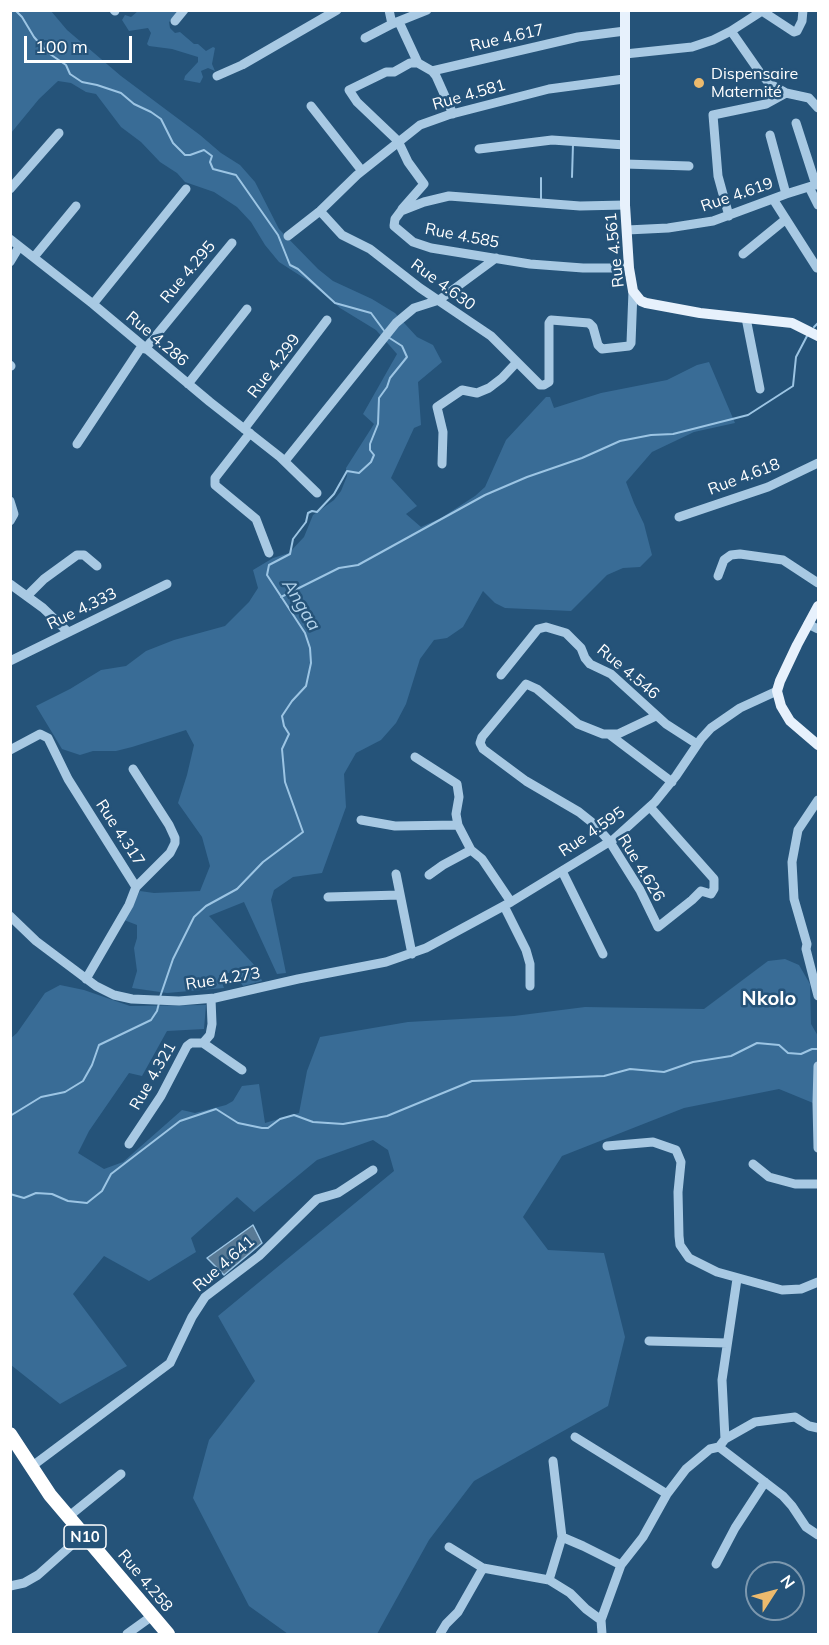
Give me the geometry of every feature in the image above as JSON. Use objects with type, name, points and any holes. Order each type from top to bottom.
[{"type":"highway","name":"Rue 4.258","points":[[10,1434],[50,1495],[168,1635]]},
{"type":"main road","name":"Rue 4.561","points":[[625,10],[625,205],[629,268],[633,291],[641,301],[646,303],[700,313],[792,323],[819,336]]},
{"type":"main road","points":[[819,606],[813,627],[780,681],[777,691],[781,706],[790,721],[819,745]]},
{"type":"street","points":[[175,21],[184,10]]},
{"type":"street","points":[[217,76],[242,65],[337,10]]},
{"type":"street","points":[[389,10],[418,63]]},
{"type":"street","points":[[365,38],[427,10]]},
{"type":"street","points":[[625,54],[692,47],[731,31],[762,11],[794,32],[797,31],[802,21],[803,10]]},
{"type":"street","name":"Rue 4.617","points":[[432,71],[578,37],[625,31]]},
{"type":"street","points":[[731,31],[770,84],[786,93],[809,98],[819,108]]},
{"type":"street","points":[[401,211],[424,184],[408,162],[398,141],[357,102],[349,90],[386,72],[394,72],[410,63],[418,63],[432,71],[453,114]]},
{"type":"street","name":"Rue 4.581","points":[[288,236],[320,211],[398,141],[420,126],[453,114],[549,89],[624,78]]},
{"type":"street","points":[[729,216],[718,176],[712,115],[766,104],[786,93]]},
{"type":"street","points":[[311,106],[362,171]]},
{"type":"street","points":[[796,123],[819,205]]},
{"type":"street","points":[[10,189],[59,134]]},
{"type":"street","points":[[770,135],[786,194]]},
{"type":"street","points":[[479,149],[552,140],[625,145]]},
{"type":"street","points":[[625,164],[689,166]]},
{"type":"street","name":"Rue 4.619","points":[[627,230],[668,228],[713,221],[815,185]]},
{"type":"street","points":[[93,304],[186,189]]},
{"type":"street","name":"Rue 4.585","points":[[625,205],[580,206],[449,196],[401,211],[395,219],[394,226],[413,242],[431,248],[530,264],[583,268],[629,268]]},
{"type":"street","points":[[773,199],[817,268]]},
{"type":"street","points":[[34,257],[76,206]]},
{"type":"street","name":"Rue 4.630","points":[[320,211],[346,238],[370,249],[420,288],[496,341],[540,385],[549,382],[549,323],[551,320],[589,323],[602,349],[628,346],[631,343],[633,291]]},
{"type":"street","points":[[743,254],[786,219]]},
{"type":"street","name":"Rue 4.286","points":[[10,239],[285,461],[316,493]]},
{"type":"street","name":"Rue 4.295","points":[[77,444],[144,348],[232,243]]},
{"type":"street","points":[[10,262],[19,247]]},
{"type":"street","points":[[285,461],[396,323],[414,308],[439,300],[496,258]]},
{"type":"street","points":[[188,384],[247,309]]},
{"type":"street","points":[[746,318],[760,389]]},
{"type":"street","name":"Rue 4.299","points":[[269,553],[256,519],[215,485],[215,478],[327,320]]},
{"type":"street","points":[[442,464],[443,432],[437,407],[462,390],[477,393],[489,388],[517,362]]},
{"type":"street","name":"Rue 4.618","points":[[679,517],[768,487],[819,463]]},
{"type":"street","points":[[10,501],[14,514],[10,521]]},
{"type":"street","points":[[718,576],[724,560],[731,555],[740,554],[783,560],[819,583]]},
{"type":"street","points":[[27,596],[44,579],[77,555],[84,555],[97,566]]},
{"type":"street","points":[[10,584],[43,608],[68,632]]},
{"type":"street","name":"Rue 4.333","points":[[10,661],[167,584]]},
{"type":"street","name":"Rue 4.546","points":[[501,675],[541,627],[566,633],[581,648],[590,664],[611,674],[656,716],[697,744]]},
{"type":"street","name":"Rue 4.626","points":[[610,735],[578,723],[537,689],[526,684],[482,737],[480,743],[483,749],[526,781],[585,816],[610,842],[649,906],[658,927],[701,891],[711,894],[714,889],[714,879],[650,807]]},
{"type":"street","name":"Rue 4.595","points":[[426,948],[507,904],[610,842],[650,807],[672,782],[705,733],[722,719],[777,691]]},
{"type":"street","points":[[610,735],[618,734],[656,716]]},
{"type":"street","name":"Rue 4.317","points":[[10,750],[35,736],[45,735],[68,779],[136,887],[121,920],[87,979]]},
{"type":"street","points":[[610,735],[672,782]]},
{"type":"street","points":[[415,757],[458,784],[459,797],[456,814],[458,825],[471,850],[482,859],[507,904],[530,964],[530,986]]},
{"type":"street","points":[[133,769],[175,838],[170,853],[136,887]]},
{"type":"street","points":[[819,800],[798,830],[792,862],[794,899],[819,996]]},
{"type":"street","points":[[361,820],[396,826],[458,825]]},
{"type":"street","points":[[429,874],[471,850]]},
{"type":"street","points":[[562,871],[603,954]]},
{"type":"street","points":[[396,874],[412,954]]},
{"type":"street","points":[[328,897],[399,895]]},
{"type":"street","name":"Rue 4.273","points":[[10,916],[36,941],[87,979],[114,995],[132,999],[179,1001],[211,999],[386,962],[426,948]]},
{"type":"street","points":[[807,944],[819,939]]},
{"type":"street","name":"Rue 4.321","points":[[129,1144],[161,1096],[187,1046],[191,1043],[203,1043],[212,1029],[211,999]]},
{"type":"street","points":[[203,1043],[242,1070]]},
{"type":"street","points":[[819,1066],[817,1102],[819,1148]]},
{"type":"street","points":[[607,1146],[653,1142],[676,1150],[681,1162],[678,1192],[680,1245],[684,1253],[695,1262],[738,1279],[792,1290],[819,1282]]},
{"type":"street","points":[[753,1164],[769,1178],[795,1184],[819,1184]]},
{"type":"street","name":"Rue 4.641","points":[[32,1467],[170,1363],[192,1317],[205,1297],[259,1256],[317,1199],[338,1193],[373,1170]]},
{"type":"street","points":[[738,1279],[722,1380],[722,1443],[788,1501],[806,1527],[819,1535]]},
{"type":"street","points":[[649,1341],[727,1343]]},
{"type":"street","points":[[602,1635],[601,1620],[621,1564],[643,1537],[667,1494],[686,1469],[710,1449],[755,1422],[795,1417],[809,1426],[819,1428]]},
{"type":"street","points":[[575,1437],[667,1494]]},
{"type":"street","points":[[549,1580],[562,1538],[553,1461]]},
{"type":"street","points":[[68,1517],[121,1474]]},
{"type":"street","points":[[716,1564],[730,1537],[765,1482]]},
{"type":"street","points":[[10,1586],[24,1583],[38,1575],[83,1535]]},
{"type":"street","points":[[562,1538],[621,1564]]},
{"type":"street","points":[[449,1547],[483,1568],[549,1580],[570,1593],[601,1620]]},
{"type":"street","points":[[440,1635],[446,1624],[458,1612],[483,1568]]},
{"type":"street","points":[[128,1635],[152,1616]]},
{"type":"shaded area","points":[[11,11],[51,11],[67,30],[121,76],[240,165],[255,182],[279,229],[318,269],[333,281],[372,299],[395,313],[417,337],[433,345],[442,362],[418,382],[421,425],[414,428],[391,478],[417,506],[406,514],[421,527],[441,518],[485,487],[506,440],[546,397],[550,397],[554,408],[601,393],[667,380],[697,365],[709,362],[735,423],[694,432],[652,452],[626,482],[644,524],[652,555],[640,567],[623,568],[607,575],[571,611],[505,608],[495,603],[483,591],[463,627],[447,638],[434,640],[420,659],[406,704],[396,723],[381,740],[356,753],[344,774],[346,807],[322,873],[293,877],[274,890],[271,900],[286,973],[277,974],[244,902],[209,916],[257,968],[262,981],[243,986],[233,972],[219,975],[224,988],[167,993],[132,988],[137,971],[134,948],[137,925],[124,920],[140,891],[154,893],[200,891],[210,866],[202,837],[178,803],[194,745],[186,730],[116,751],[93,751],[80,755],[62,749],[36,706],[101,670],[126,666],[146,651],[174,640],[225,626],[249,602],[258,588],[253,570],[273,558],[289,553],[304,537],[313,515],[334,500],[341,491],[347,476],[346,468],[374,424],[363,414],[397,354],[376,330],[340,308],[307,280],[279,262],[251,222],[237,207],[214,192],[185,182],[177,173],[160,162],[141,142],[121,127],[96,94],[86,92],[71,83],[58,81],[39,99],[11,133]]},
{"type":"shaded area","points":[[138,11],[182,11],[169,22],[170,28],[175,33],[180,32],[206,51],[215,48],[212,64],[215,71],[208,68],[201,71],[203,77],[200,83],[184,80],[198,62],[198,57],[172,49],[149,46],[147,44],[151,33],[148,28],[129,31],[122,20],[125,15],[131,17]]},
{"type":"shaded area","points":[[785,959],[799,965],[810,984],[811,1024],[818,1036],[818,1105],[779,1089],[684,1108],[562,1156],[523,1217],[548,1250],[604,1253],[625,1337],[608,1406],[474,1481],[429,1540],[377,1634],[288,1634],[249,1606],[193,1498],[209,1440],[255,1381],[218,1316],[394,1171],[388,1150],[373,1140],[317,1160],[254,1212],[237,1197],[191,1238],[196,1252],[149,1281],[104,1256],[73,1294],[127,1366],[60,1404],[11,1365],[10,1039],[17,1033],[45,993],[60,985],[84,990],[130,1006],[206,1005],[204,1029],[167,1031],[142,1076],[129,1073],[89,1131],[78,1153],[104,1169],[123,1162],[182,1110],[195,1113],[226,1105],[233,1101],[242,1086],[259,1084],[265,1123],[299,1113],[307,1071],[320,1037],[408,1022],[514,1016],[585,1007],[704,1009],[768,961]]},
{"type":"shaded area","points":[[253,1225],[262,1243],[224,1275],[207,1258]]},
{"type":"waterway","name":"Angaa","points":[[15,10],[34,37],[47,52],[66,65],[70,74],[82,82],[121,93],[134,104],[161,119],[173,143],[185,155],[204,150],[212,156],[210,162],[213,169],[236,175],[278,235],[290,265],[298,269],[335,303],[371,313],[385,332]]},
{"type":"waterway","points":[[572,177],[573,144]]},
{"type":"waterway","points":[[541,178],[541,199]]},
{"type":"waterway","points":[[814,327],[818,323]]},
{"type":"waterway","points":[[281,597],[339,568],[358,565],[485,495],[527,477],[582,458],[620,441],[651,435],[673,434],[748,415],[793,386],[796,357],[807,336]]},
{"type":"waterway","name":"Angaa","points":[[160,997],[173,959],[194,917],[206,906],[237,889],[263,862],[303,832],[285,782],[282,749],[289,734],[282,716],[306,686],[311,663],[310,648],[305,633],[267,575],[269,565],[290,554],[293,539],[306,522],[308,513],[317,512],[334,494],[347,471],[359,473],[371,462],[374,455],[370,450],[370,444],[378,424],[379,398],[390,378],[407,357],[402,346],[388,337]]},
{"type":"waterway","name":"Angaa","points":[[10,1116],[41,1097],[65,1092],[83,1081],[99,1045],[151,1020],[159,1003]]},
{"type":"waterway","points":[[10,1194],[24,1198],[36,1193],[52,1194],[68,1201],[87,1203],[102,1191],[111,1174],[180,1121],[216,1109],[238,1123],[262,1128],[268,1128],[280,1119],[294,1115],[313,1122],[343,1124],[387,1116],[472,1081],[604,1076],[630,1069],[664,1072],[693,1062],[731,1056],[757,1043],[779,1045],[788,1053],[801,1054],[818,1049]]},
{"type":"place","name":"Dispensaire Maternité","points":[[699,83]]},
{"type":"district","name":"Nkolo","points":[[769,999]]}]
